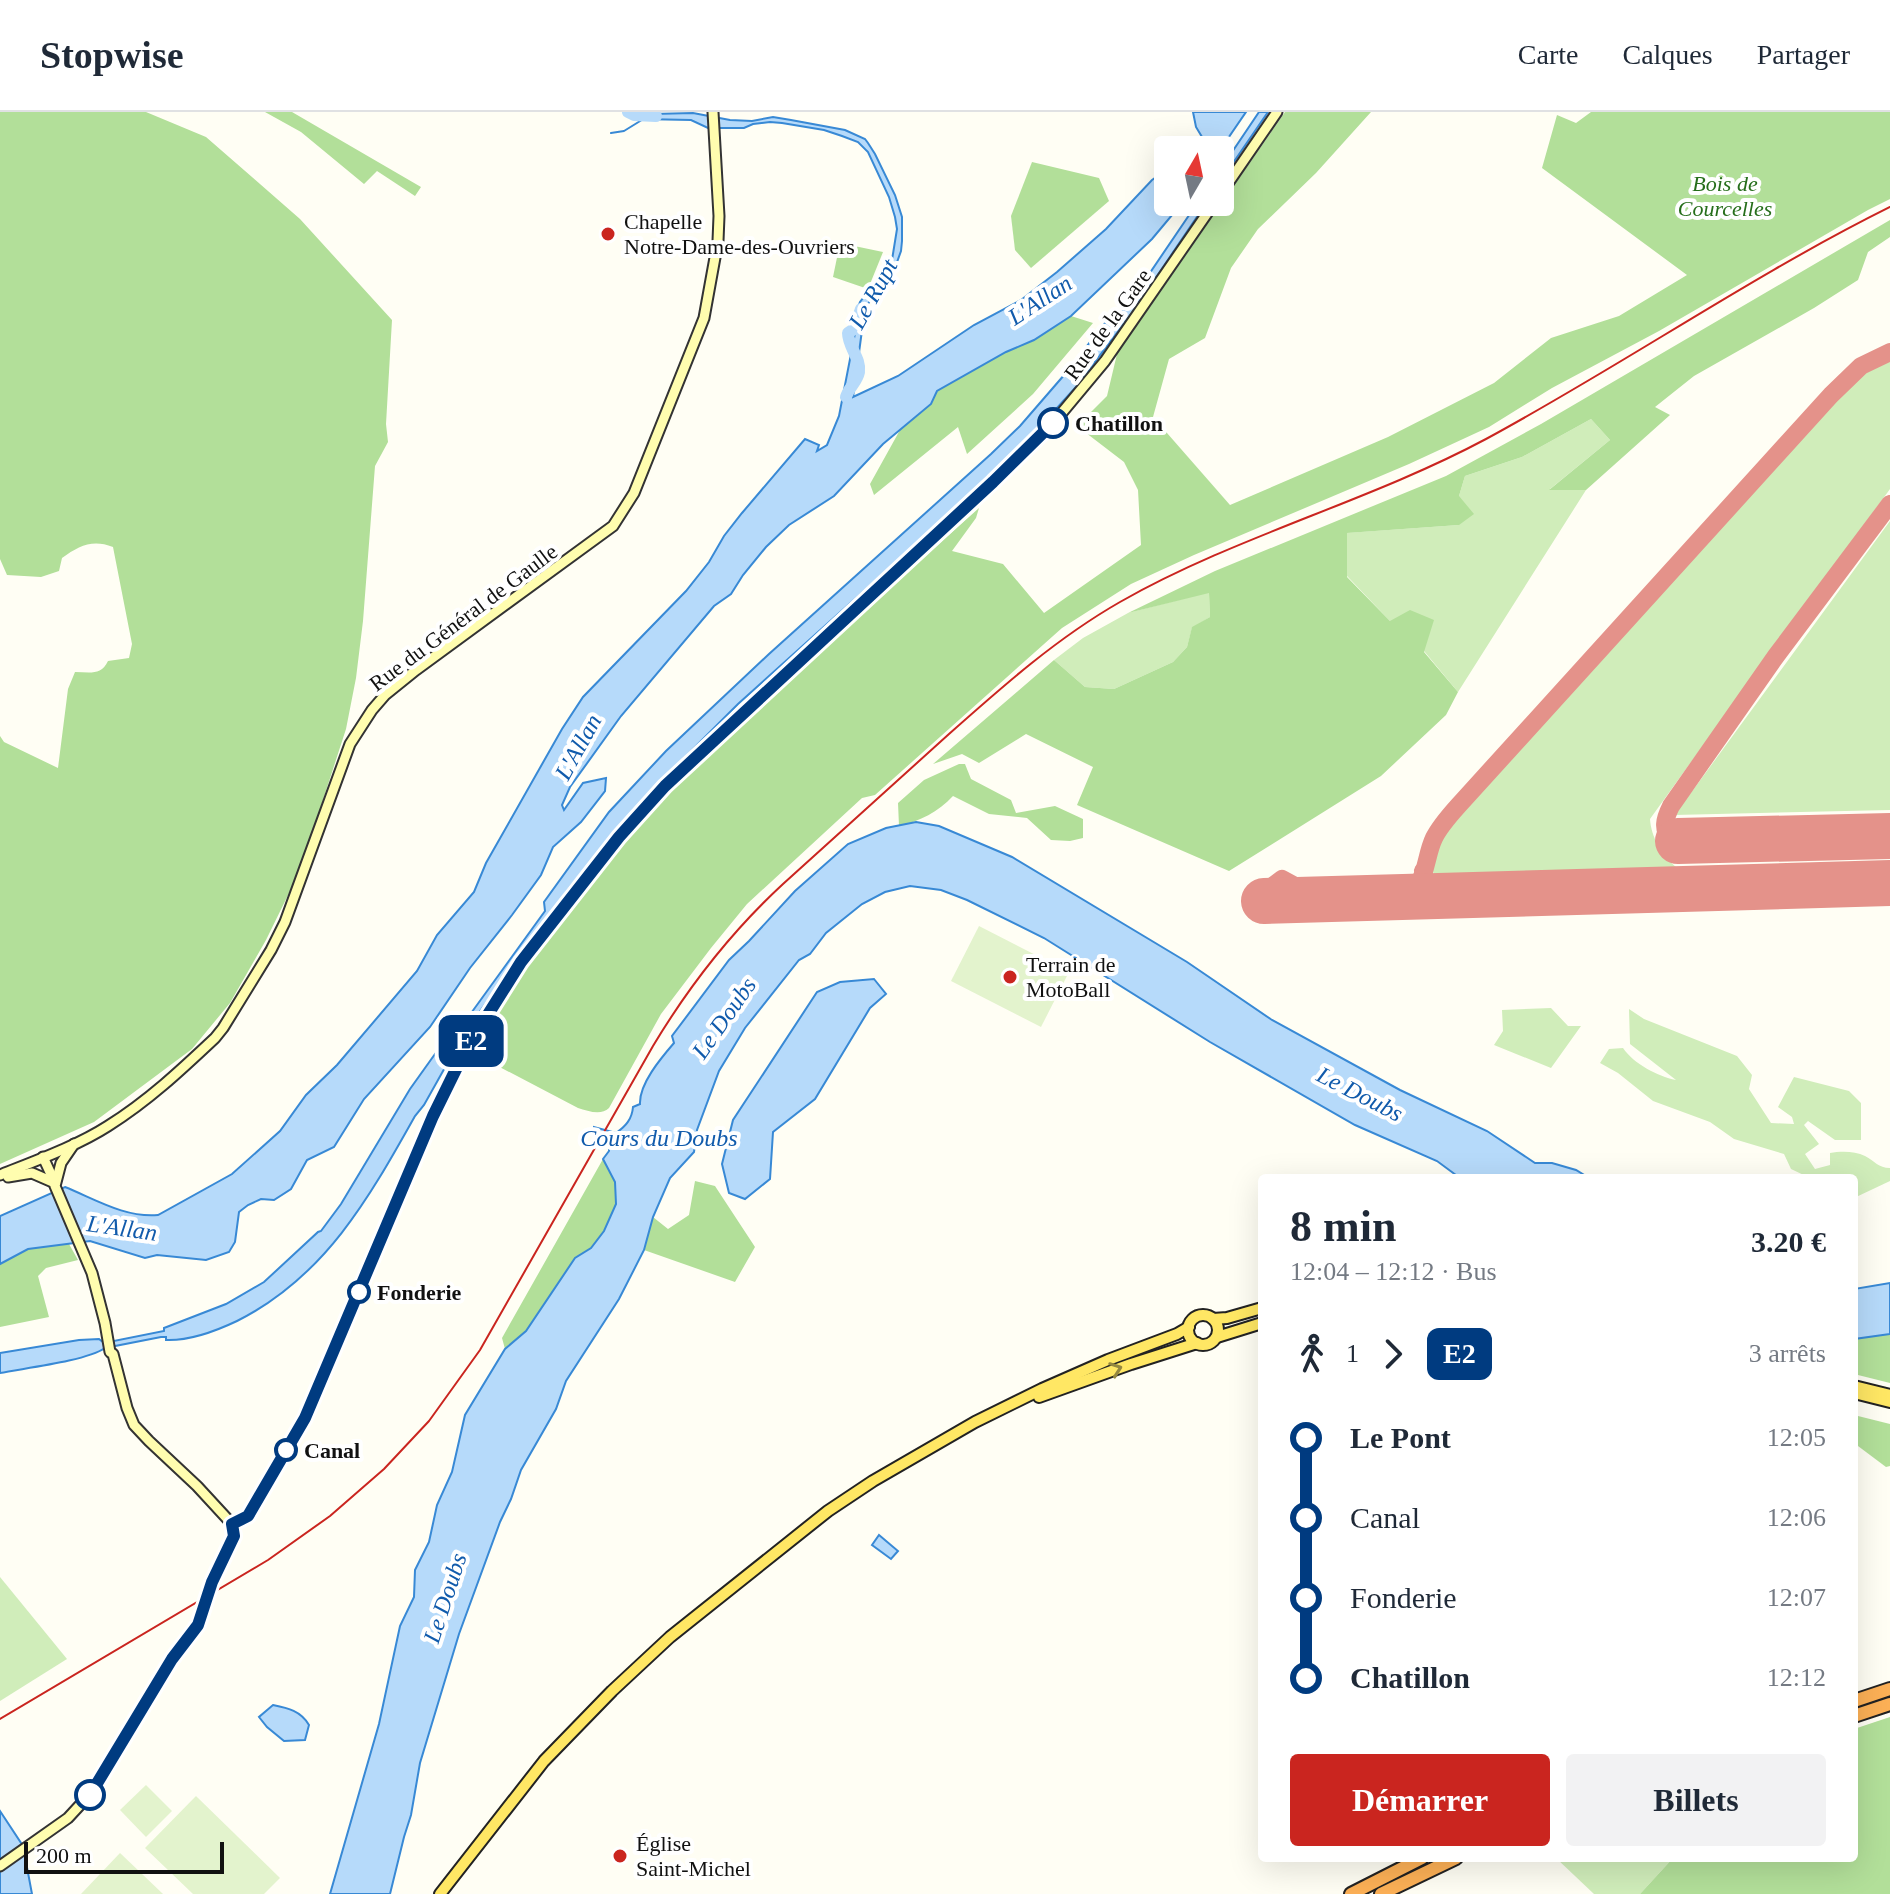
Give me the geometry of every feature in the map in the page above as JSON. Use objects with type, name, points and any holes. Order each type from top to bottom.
[{"type":"highway","points":[[1858,1700],[1890,1689]]},
{"type":"highway","points":[[1858,1715],[1890,1704]]},
{"type":"highway","points":[[1351,1894],[1414,1862]]},
{"type":"highway","points":[[1381,1894],[1447,1862]]},
{"type":"main road","points":[[1234,175],[1277,112]]},
{"type":"main road","name":"Rue du Général de Gaulle","points":[[0,1178],[107,1127],[151,1096],[223,1028],[278,936],[350,744],[372,710],[416,670],[613,526],[634,493],[704,318],[718,241],[713,113]]},
{"type":"main road","name":"Rue de la Gare","points":[[232,1524],[248,1516],[305,1418],[433,1116],[465,1051],[521,962],[619,837],[665,786],[1055,421],[1105,361],[1205,216]]},
{"type":"main road","points":[[55,1184],[61,1163],[74,1142]]},
{"type":"main road","points":[[0,1866],[75,1812],[92,1793],[172,1659],[198,1625],[212,1582],[234,1536],[232,1524],[134,1425],[110,1352],[92,1273],[43,1157]]},
{"type":"main road","points":[[0,1178],[32,1173],[55,1184]]},
{"type":"main road","points":[[1213,1319],[1258,1309]]},
{"type":"main road","points":[[1197,1343],[1191,1338],[1189,1327],[1192,1320],[1199,1316],[1206,1315],[1213,1319],[1218,1325],[1217,1337]]},
{"type":"main road","points":[[798,1534],[930,1451],[1018,1406],[1118,1368],[1197,1343],[1208,1344],[1217,1337],[1258,1324]]},
{"type":"main road","points":[[440,1894],[544,1761],[612,1691],[670,1637],[828,1511],[975,1422],[1096,1365],[1189,1327]]},
{"type":"main road","points":[[1858,1387],[1890,1395]]},
{"type":"main road","points":[[1858,1394],[1890,1402]]},
{"type":"green space","points":[[0,112],[146,112],[206,137],[300,219],[392,320],[386,424],[388,442],[375,466],[356,678],[346,729],[292,887],[230,1003],[192,1049],[94,1122],[0,1164],[0,736],[4,742],[58,768],[68,689],[75,672],[94,672],[102,669],[108,661],[129,658],[132,644],[113,547],[92,544],[80,547],[62,558],[59,571],[41,577],[7,575],[0,559]]},
{"type":"green space","points":[[265,112],[292,112],[421,187],[415,196],[377,171],[364,184],[301,132]]},
{"type":"green space","name":"Bois de Courcelles","points":[[1285,112],[1371,112],[1316,173],[1258,229],[1231,268],[1205,338],[1169,359],[1153,417],[1230,505],[1388,437],[1494,383],[1551,338],[1619,316],[1687,275],[1542,168],[1557,115],[1576,123],[1591,112],[1890,112],[1890,199],[1659,331],[1552,388],[1489,427],[1131,584],[1062,628],[875,795],[862,798],[747,904],[661,1014],[606,1110],[594,1112],[578,1108],[473,1053],[474,1046],[515,980],[647,811],[697,760],[979,508],[976,518],[952,551],[1003,564],[1044,613],[1141,545],[1138,490],[1124,462],[1077,426],[1107,396],[1117,354],[1213,216],[1234,216],[1234,185]]},
{"type":"green space","points":[[1032,162],[1099,178],[1109,201],[1031,268],[1015,250],[1011,216]]},
{"type":"green space","points":[[1890,220],[1890,237],[1868,252],[1858,280],[1694,376],[1655,407],[1670,415],[1586,490],[1549,490],[1610,440],[1591,419],[1522,457],[1465,476],[1459,496],[1474,514],[1459,525],[1347,533],[1347,577],[1390,621],[1410,610],[1434,620],[1424,652],[1458,692],[1446,715],[1381,776],[1229,871],[1077,805],[1093,767],[1026,734],[979,763],[962,754],[933,764],[1054,660],[1085,687],[1114,689],[1173,662],[1187,647],[1192,627],[1210,617],[1209,593],[1128,613],[1215,571],[1446,476],[1541,424]]},
{"type":"green space","points":[[840,243],[883,252],[868,289],[833,277]]},
{"type":"green space","points":[[1071,316],[1093,323],[1033,394],[967,454],[958,427],[874,495],[870,484],[900,430],[931,404],[937,391],[1006,352],[1034,340]]},
{"type":"green space","points":[[1890,358],[1890,489],[1650,819],[1658,845],[1676,867],[1890,862],[1890,873],[1450,885],[1439,880],[1433,873],[1432,856],[1451,822],[1848,386],[1868,369]]},
{"type":"green space","points":[[1591,419],[1610,440],[1550,489],[1586,490],[1458,692],[1424,651],[1347,576],[1346,533],[1459,525],[1459,496],[1465,476],[1522,457]]},
{"type":"green space","points":[[1890,521],[1890,810],[1674,815],[1696,786]]},
{"type":"green space","points":[[1209,592],[1210,617],[1192,628],[1187,647],[1173,662],[1114,689],[1085,687],[1054,660],[1083,638],[1128,613]]},
{"type":"green space","points":[[965,764],[971,779],[1011,800],[1016,813],[1055,806],[1083,819],[1083,838],[1051,840],[1027,818],[989,814],[953,796],[928,815],[899,826],[898,803],[924,780]]},
{"type":"green space","name":"Terrain de MotoBall","points":[[979,926],[1069,972],[1041,1027],[951,981]]},
{"type":"green space","points":[[1551,1008],[1568,1026],[1581,1026],[1551,1068],[1494,1045],[1503,1031],[1502,1010]]},
{"type":"green space","points":[[1629,1009],[1644,1019],[1737,1056],[1752,1075],[1749,1089],[1771,1123],[1794,1124],[1792,1117],[1778,1107],[1794,1077],[1849,1091],[1861,1103],[1861,1140],[1835,1140],[1808,1121],[1804,1125],[1819,1144],[1805,1154],[1815,1169],[1830,1165],[1830,1153],[1861,1154],[1879,1166],[1890,1168],[1890,1181],[1858,1196],[1858,1174],[1802,1174],[1791,1169],[1784,1154],[1734,1139],[1710,1122],[1653,1101],[1600,1063],[1609,1049],[1623,1048],[1646,1068],[1676,1080],[1630,1044]]},
{"type":"green space","points":[[603,1159],[615,1182],[616,1205],[604,1231],[591,1248],[575,1258],[526,1331],[505,1349],[502,1338]]},
{"type":"green space","points":[[695,1181],[715,1186],[755,1247],[735,1282],[644,1250],[653,1217],[668,1229],[689,1215]]},
{"type":"green space","points":[[69,1244],[78,1260],[46,1268],[38,1276],[49,1317],[0,1327],[0,1264],[28,1249]]},
{"type":"green space","points":[[1890,1334],[1890,1383],[1858,1375],[1858,1338]]},
{"type":"green space","points":[[1858,1416],[1890,1424],[1890,1466],[1886,1467],[1858,1446]]},
{"type":"green space","points":[[0,1577],[67,1659],[0,1701]]},
{"type":"green space","points":[[1890,1717],[1890,1894],[1640,1894],[1669,1862],[1858,1862],[1858,1728]]},
{"type":"green space","points":[[146,1785],[172,1811],[146,1837],[120,1810]]},
{"type":"green space","points":[[196,1796],[280,1878],[264,1894],[193,1894],[145,1848]]},
{"type":"green space","points":[[120,1853],[163,1894],[81,1894]]},
{"type":"green space","points":[[1560,1862],[1669,1862],[1640,1894],[1594,1894]]},
{"type":"water","name":"L'Allan","points":[[641,112],[693,113],[752,121],[773,117],[845,130],[865,139],[895,195],[902,217],[902,241],[896,265],[865,308],[853,397],[898,376],[974,325],[1021,300],[1106,229],[1154,179],[1154,216],[1171,216],[1152,239],[1071,316],[1034,340],[1006,352],[937,391],[931,404],[883,444],[834,496],[789,525],[766,547],[731,594],[714,606],[621,716],[570,787],[562,805],[564,810],[583,783],[606,778],[605,791],[581,822],[553,847],[541,875],[470,968],[430,1027],[364,1099],[334,1147],[307,1160],[291,1189],[274,1200],[261,1199],[239,1212],[235,1242],[229,1252],[206,1260],[157,1255],[145,1258],[90,1241],[28,1249],[0,1264],[0,1216],[65,1187],[122,1211],[158,1215],[232,1174],[280,1131],[306,1095],[337,1065],[417,971],[437,935],[474,892],[486,863],[583,697],[686,591],[742,513],[805,439],[819,445],[817,451],[827,445],[839,416],[857,310],[892,260],[897,229],[889,197],[868,152],[858,142],[824,130],[782,123],[753,124],[744,128],[708,128],[691,120],[641,119]]},
{"type":"water","points":[[1193,112],[1246,112],[1230,136],[1201,136]]},
{"type":"water","points":[[1259,112],[1268,112],[1234,162],[1234,149]]},
{"type":"water","points":[[1188,216],[1198,216],[1132,313],[1075,388],[1012,458],[738,704],[646,796],[569,888],[452,1050],[424,1105],[342,1233],[295,1282],[268,1303],[212,1332],[175,1340],[161,1337],[105,1348],[70,1360],[0,1373],[0,1353],[79,1340],[99,1339],[104,1343],[164,1331],[164,1328],[226,1304],[264,1282],[321,1231],[341,1204],[410,1089],[460,1019],[469,1016],[545,911],[544,902],[609,812],[666,751],[769,654],[1020,426],[1112,314],[1124,311]]},
{"type":"water","name":"Cours du Doubs","points":[[916,822],[939,826],[1012,857],[1187,962],[1272,1020],[1400,1090],[1487,1131],[1535,1163],[1552,1163],[1582,1174],[1455,1174],[1437,1161],[1355,1125],[1210,1042],[1044,938],[967,900],[941,890],[910,886],[885,892],[862,904],[826,933],[810,954],[799,960],[745,1028],[719,1071],[697,1130],[694,1152],[670,1178],[653,1217],[644,1250],[619,1299],[566,1381],[556,1409],[521,1470],[459,1634],[420,1763],[411,1815],[390,1894],[330,1894],[379,1724],[400,1626],[414,1597],[415,1570],[429,1542],[437,1505],[452,1472],[465,1415],[505,1349],[526,1331],[575,1258],[591,1248],[604,1231],[616,1204],[615,1182],[603,1159],[609,1151],[609,1139],[594,1136],[594,1127],[616,1133],[626,1125],[633,1107],[640,1104],[643,1088],[652,1072],[674,1043],[672,1036],[729,960],[795,891],[848,844],[886,828]]},
{"type":"water","points":[[874,979],[886,994],[870,1008],[815,1099],[773,1132],[770,1179],[745,1199],[729,1193],[722,1164],[733,1120],[817,992],[840,982]]},
{"type":"water","points":[[1890,1283],[1890,1334],[1858,1338],[1858,1288]]},
{"type":"water","points":[[879,1535],[898,1551],[891,1559],[872,1545]]},
{"type":"water","points":[[273,1705],[294,1711],[306,1720],[309,1725],[305,1740],[284,1741],[267,1727],[259,1717]]},
{"type":"water","points":[[0,1811],[23,1846],[32,1894],[0,1894]]},
{"type":"waterway","name":"Le Rupt","points":[[628,112],[656,116]]},
{"type":"waterway","points":[[611,133],[624,131],[645,118]]},
{"type":"waterway","name":"Le Rupt","points":[[846,397],[859,372],[848,333],[854,329],[861,309]]},
{"type":"taxiway","points":[[1399,896],[1416,887],[1424,873],[1434,838],[1458,806],[1831,395],[1861,366],[1890,352]]},
{"type":"taxiway","points":[[1678,841],[1672,840],[1665,828],[1671,806],[1776,656],[1890,504]]},
{"type":"taxiway","points":[[1423,871],[1430,886],[1444,895]]},
{"type":"taxiway","points":[[1298,900],[1292,905],[1280,904],[1273,893],[1274,885],[1282,879],[1319,899]]},
{"type":"runway","points":[[1678,841],[1890,836]]},
{"type":"runway","points":[[1264,901],[1890,883]]},
{"type":"railway","points":[[0,1719],[268,1560],[330,1516],[384,1469],[429,1421],[480,1350],[653,1046],[712,960],[783,884],[1031,664],[1097,616],[1164,579],[1395,482],[1486,439],[1737,291],[1890,207]]},
{"type":"bus line","name":"E2","points":[[90,1795],[172,1659],[198,1625],[212,1582],[234,1536],[232,1524],[248,1516],[305,1418],[433,1116],[465,1051],[521,962],[619,837],[665,786],[1053,423]]},
{"type":"place","name":"Chapelle Notre-Dame-des-Ouvriers","points":[[608,234]]},
{"type":"place","name":"Chatillon","points":[[1053,423]]},
{"type":"place","name":"Terrain de MotoBall","points":[[1010,977]]},
{"type":"place","name":"Fonderie","points":[[359,1292]]},
{"type":"place","name":"Canal","points":[[286,1450]]},
{"type":"place","name":"Église Saint-Michel","points":[[620,1856]]},
{"type":"water label","name":"Le Doubs","points":[[724,1018]]},
{"type":"water label","name":"Le Doubs","points":[[1360,1094]]},
{"type":"water label","name":"Le Doubs","points":[[445,1598]]}]
